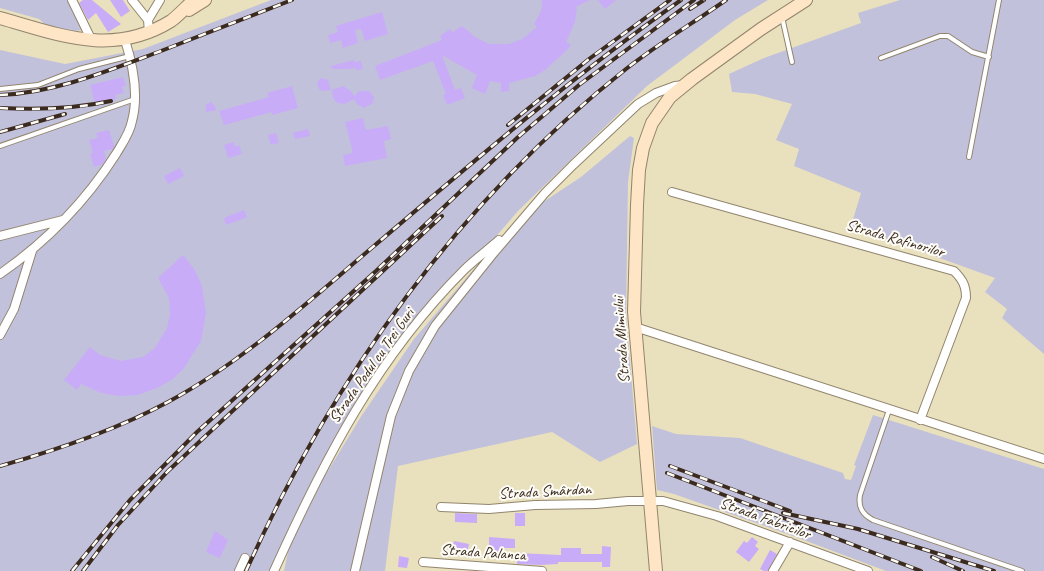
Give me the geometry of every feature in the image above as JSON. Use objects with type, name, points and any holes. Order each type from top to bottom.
[{"type":"street","points":[[72,0],[92,41]]},
{"type":"street","points":[[132,0],[149,26]]},
{"type":"street","points":[[149,26],[160,0]]},
{"type":"street","points":[[172,20],[194,0]]},
{"type":"street","points":[[0,18],[67,36],[92,41],[125,40],[149,26],[172,20],[205,0]]},
{"type":"street","name":"Strada Mimiului","points":[[656,571],[635,327],[634,274],[639,170],[646,136],[660,110],[670,97],[684,85],[781,15],[806,0]]},
{"type":"street","points":[[0,274],[32,251],[64,220],[98,179],[121,145],[132,121],[135,99],[130,56],[125,40]]},
{"type":"street","name":"Strada Podul cu Trei Guri","points":[[355,571],[391,416],[409,371],[435,326],[460,293],[518,224],[572,165],[638,104],[656,93],[675,86],[684,85]]},
{"type":"street","name":"Strada Rafinorilor","points":[[672,192],[954,271],[962,279],[966,288],[966,298],[920,420]]},
{"type":"street","points":[[0,236],[64,220]]},
{"type":"street","name":"Strada Podul cu Trei Guri","points":[[274,571],[305,503],[344,428],[366,393],[408,334],[465,270],[518,224]]},
{"type":"street","points":[[0,335],[14,309],[32,251]]},
{"type":"street","points":[[635,327],[1044,459]]},
{"type":"street","name":"Strada Smârdan","points":[[441,507],[512,509],[535,505],[651,501]]},
{"type":"street","name":"Strada Fabricilor","points":[[651,501],[684,506],[716,516],[868,571]]},
{"type":"street","points":[[773,571],[790,542]]},
{"type":"street","points":[[238,571],[245,558]]},
{"type":"street","name":"Strada Palanca","points":[[423,562],[542,571]]},
{"type":"lane","points":[[969,157],[1000,0]]},
{"type":"lane","points":[[781,15],[792,62]]},
{"type":"lane","points":[[881,58],[940,36],[948,36],[972,52],[989,57]]},
{"type":"lane","points":[[0,89],[38,85],[79,69],[130,56]]},
{"type":"lane","points":[[0,146],[135,99]]},
{"type":"lane","points":[[890,410],[860,495],[859,502],[863,514],[873,520],[1022,571]]},
{"type":"shaded area","points":[[0,0],[69,0],[82,30],[74,31],[47,26],[39,19],[0,8]]},
{"type":"shaded area","points":[[271,0],[768,0],[735,20],[647,86],[518,211],[409,337],[344,428],[272,571],[0,571],[0,50],[65,64],[143,49]]},
{"type":"shaded area","points":[[900,0],[1044,0],[1044,354],[1002,318],[1007,309],[985,292],[995,278],[851,226],[861,193],[794,166],[799,149],[776,140],[792,104],[755,94],[732,92],[729,74],[764,58],[861,23],[858,13]]},
{"type":"shaded area","points":[[630,136],[634,138],[628,182],[626,315],[637,444],[600,462],[552,432],[398,466],[385,571],[284,571],[289,547],[323,479],[362,415],[414,339],[516,220],[581,177]]},
{"type":"shaded area","points":[[873,415],[1044,469],[1044,571],[886,571],[793,536],[674,494],[657,490],[652,426],[676,434],[740,438],[843,473],[845,479],[851,480],[856,466],[854,465]]},
{"type":"building","points":[[83,0],[92,0],[121,24],[108,32],[96,13],[88,20],[79,3]]},
{"type":"building","points":[[110,0],[123,0],[130,11],[121,17]]},
{"type":"building","points":[[542,0],[590,0],[577,6],[575,22],[566,42],[571,45],[564,53],[545,70],[535,76],[509,83],[509,91],[501,92],[501,83],[490,81],[485,94],[472,88],[477,75],[442,55],[455,90],[461,88],[465,98],[447,105],[443,95],[446,94],[433,61],[380,80],[375,66],[442,40],[440,36],[450,29],[453,32],[462,26],[475,37],[489,44],[509,44],[522,39],[537,27],[534,24],[541,11]]},
{"type":"building","points":[[598,0],[616,0],[605,9]]},
{"type":"building","points":[[382,12],[388,34],[365,41],[361,29],[355,30],[358,43],[343,48],[341,40],[330,43],[328,35],[338,32],[336,26]]},
{"type":"building","points":[[354,60],[354,62],[361,61],[363,69],[356,70],[355,66],[355,68],[350,69],[332,69],[331,66]]},
{"type":"building","points":[[123,77],[126,86],[122,87],[124,93],[115,95],[116,99],[95,104],[90,85]]},
{"type":"building","points":[[321,78],[328,80],[331,90],[323,91],[319,89],[317,83]]},
{"type":"building","points":[[292,86],[298,108],[272,115],[272,112],[224,125],[219,111],[269,97],[267,93]]},
{"type":"building","points":[[343,86],[351,91],[354,96],[359,91],[369,91],[374,97],[373,103],[364,108],[357,104],[354,99],[345,104],[337,103],[333,98],[332,90]]},
{"type":"building","points":[[211,102],[217,110],[206,112],[206,105]]},
{"type":"building","points":[[363,118],[366,130],[388,126],[391,139],[384,141],[387,158],[345,166],[343,155],[353,153],[345,122]]},
{"type":"building","points":[[308,129],[310,136],[295,139],[293,133]]},
{"type":"building","points":[[109,130],[114,146],[113,149],[104,151],[106,158],[103,164],[94,167],[90,154],[93,153],[89,140],[98,138],[96,133]]},
{"type":"building","points":[[276,133],[279,143],[271,145],[268,135]]},
{"type":"building","points":[[234,142],[235,147],[239,145],[242,154],[228,158],[224,145]]},
{"type":"building","points":[[180,168],[184,176],[168,184],[164,176]]},
{"type":"building","points":[[244,210],[247,217],[226,225],[224,218]]},
{"type":"building","points":[[183,255],[195,270],[202,286],[206,313],[201,341],[184,368],[173,379],[157,388],[138,395],[119,396],[101,393],[81,384],[77,390],[64,380],[90,347],[100,355],[121,361],[143,357],[155,348],[167,328],[170,314],[169,298],[158,278]]},
{"type":"building","points":[[455,513],[477,514],[477,523],[455,522]]},
{"type":"building","points":[[515,513],[525,513],[525,526],[515,526]]},
{"type":"building","points":[[215,531],[228,540],[220,558],[206,552]]},
{"type":"building","points":[[489,537],[515,539],[515,548],[501,548],[501,553],[489,553]]},
{"type":"building","points":[[752,537],[758,542],[755,546],[759,549],[749,562],[736,552],[744,541],[747,543]]},
{"type":"building","points":[[454,541],[469,544],[467,553],[452,550]]},
{"type":"building","points":[[602,546],[611,547],[610,567],[602,567],[602,562],[558,562],[558,564],[540,565],[517,564],[517,553],[561,555],[561,548],[581,548],[581,554],[602,554]]},
{"type":"building","points":[[770,550],[777,554],[768,571],[764,571],[760,569]]},
{"type":"building","points":[[399,556],[409,558],[407,568],[398,567]]},
{"type":"railway","points":[[0,95],[41,90],[122,66],[292,0]]},
{"type":"railway","points":[[508,125],[589,59],[670,0]]},
{"type":"railway","points":[[0,466],[64,446],[128,422],[168,402],[223,368],[300,309],[487,151],[563,89],[681,0]]},
{"type":"railway","points":[[72,571],[130,500],[197,432],[376,271],[517,138],[579,85],[694,0]]},
{"type":"railway","points":[[690,9],[704,0]]},
{"type":"railway","points":[[246,571],[280,499],[360,362],[406,297],[455,235],[508,176],[565,121],[626,69],[663,42],[726,0]]},
{"type":"railway","points":[[0,108],[56,108],[83,106],[111,101]]},
{"type":"railway","points":[[0,132],[65,114]]},
{"type":"railway","points":[[83,571],[118,525],[168,471],[442,216]]},
{"type":"railway","points":[[670,466],[790,511]]},
{"type":"railway","points":[[667,473],[921,571]]},
{"type":"railway","points":[[783,513],[858,529],[994,571]]},
{"type":"railway","points":[[932,557],[963,571]]}]
